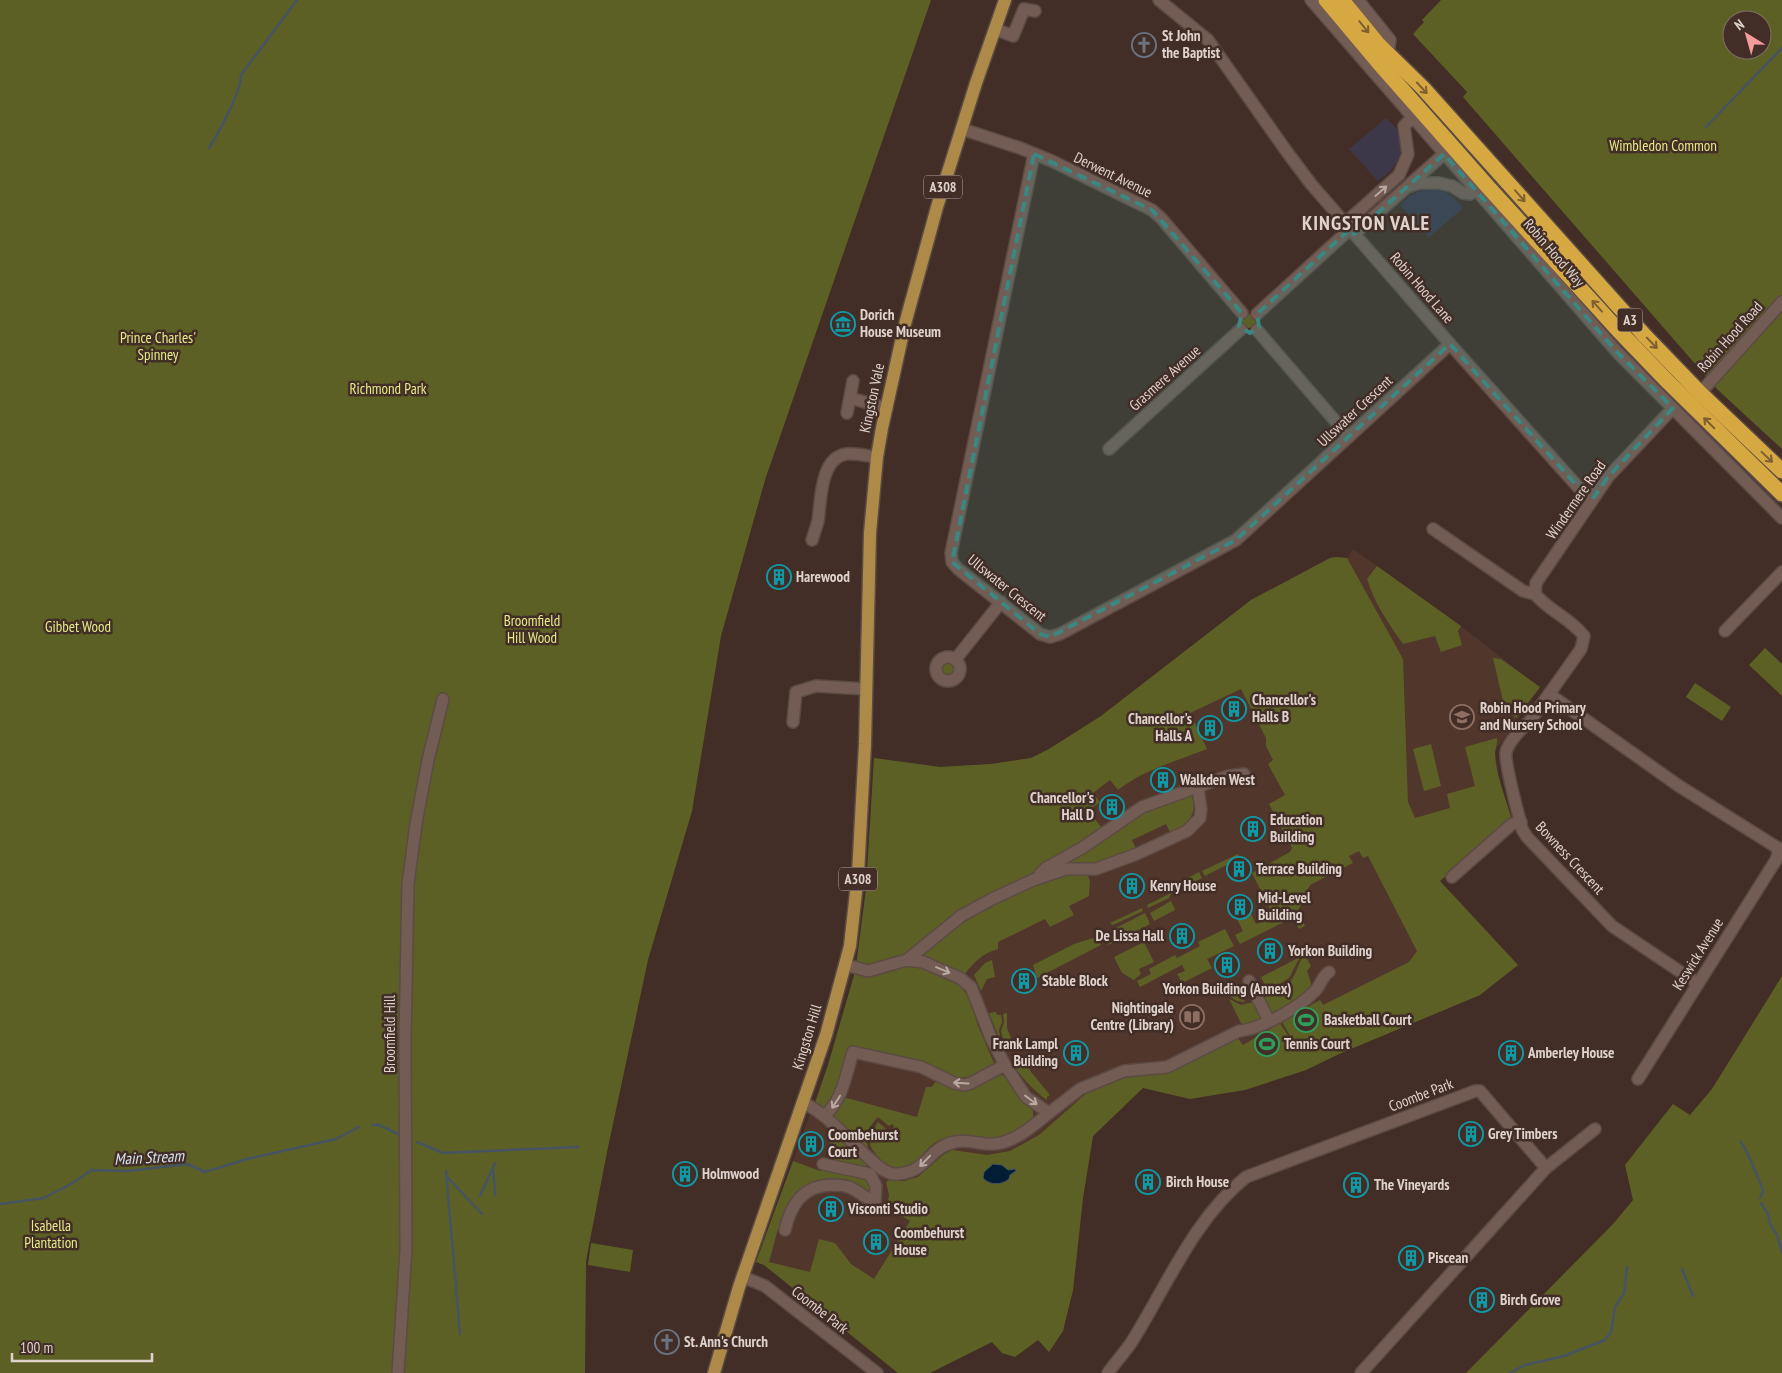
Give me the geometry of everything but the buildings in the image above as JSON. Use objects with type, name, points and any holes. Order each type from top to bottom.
[{"type":"highway","name":"Robin Hood Way","points":[[1326,0],[1489,188],[1618,330],[1782,494]]},
{"type":"highway","name":"Robin Hood Way","points":[[1342,0],[1378,44],[1462,131],[1645,336],[1700,393],[1782,471]]},
{"type":"main road","name":"Kingston Vale","points":[[866,694],[868,576],[872,502],[877,457],[905,324],[942,188],[1005,0]]},
{"type":"main road","name":"Kingston Hill","points":[[714,1373],[729,1316],[804,1103],[846,965],[853,932],[858,874],[866,694]]},
{"type":"street","name":"Robin Hood Lane","points":[[1159,0],[1208,40],[1286,152],[1350,228],[1450,344],[1578,487],[1594,497]]},
{"type":"street","name":"Robin Hood Way","points":[[1311,0],[1442,156],[1476,190],[1611,345],[1782,518]]},
{"type":"street","name":"Robin Hood Way","points":[[1358,0],[1390,40],[1388,53]]},
{"type":"street","points":[[995,29],[1015,42],[1024,9],[1035,12]]},
{"type":"street","points":[[1257,314],[1350,228],[1399,175],[1408,154],[1404,126],[1411,119]]},
{"type":"street","name":"Derwent Avenue","points":[[962,129],[1034,154],[1152,210],[1161,218],[1242,313]]},
{"type":"street","name":"Ullswater Crescent","points":[[1034,154],[951,553],[952,562],[958,569],[1040,634],[1050,637],[1060,634],[1236,540],[1450,344]]},
{"type":"street","points":[[1350,228],[1407,187],[1442,156]]},
{"type":"street","points":[[1407,187],[1418,183],[1439,183],[1452,186],[1463,193],[1470,194],[1476,190]]},
{"type":"street","name":"Robin Hood Road","points":[[1700,393],[1782,302]]},
{"type":"street","points":[[1248,310],[1257,314],[1260,324],[1256,330],[1250,333],[1241,329],[1238,323],[1242,313],[1248,310]]},
{"type":"street","name":"Grasmere Avenue","points":[[1109,449],[1241,329]]},
{"type":"street","points":[[1256,330],[1349,437]]},
{"type":"street","points":[[847,413],[853,381]]},
{"type":"street","points":[[850,398],[887,408]]},
{"type":"street","name":"Windermere Road","points":[[1535,594],[1536,583],[1608,477],[1673,408]]},
{"type":"street","points":[[812,540],[818,522],[821,494],[829,466],[840,456],[848,454],[877,457]]},
{"type":"street","points":[[1433,529],[1523,591],[1535,594],[1541,602],[1576,626],[1584,636],[1581,649],[1549,694],[1679,786],[1780,848]]},
{"type":"street","points":[[1725,631],[1782,572]]},
{"type":"street","points":[[955,660],[1001,602]]},
{"type":"street","points":[[793,722],[796,692],[816,686],[866,694]]},
{"type":"street","name":"Bowness Crescent","points":[[1549,694],[1506,752],[1520,822],[1527,837],[1612,926],[1697,983]]},
{"type":"street","name":"Broomfield Hill","points":[[398,1373],[406,1249],[404,1039],[408,884],[423,789],[444,700]]},
{"type":"street","points":[[1033,880],[1046,868],[1082,848],[1142,807],[1228,776],[1244,774]]},
{"type":"street","points":[[907,960],[961,916],[1033,880],[1066,869],[1096,869],[1137,854],[1184,833],[1200,818],[1201,809],[1198,788]]},
{"type":"street","points":[[1452,877],[1512,824],[1520,822]]},
{"type":"street","name":"Keswick Avenue","points":[[1638,1079],[1776,860],[1780,848]]},
{"type":"street","points":[[846,965],[868,971],[907,960],[923,962],[960,978],[971,987],[991,1038],[1005,1065],[1026,1098],[1049,1113]]},
{"type":"street","points":[[824,1164],[871,1168],[892,1174],[913,1171],[943,1145],[956,1141],[993,1144],[1010,1141],[1080,1089],[1124,1072],[1167,1067],[1240,1031],[1249,1030],[1269,1022],[1285,1013],[1316,990],[1325,974],[1329,972]]},
{"type":"street","points":[[1249,981],[1269,1022]]},
{"type":"street","points":[[824,1116],[840,1095],[853,1052],[921,1067],[954,1083],[964,1085],[1005,1065]]},
{"type":"street","name":"Coombe Park","points":[[1108,1373],[1130,1344],[1174,1267],[1198,1230],[1233,1188],[1246,1178],[1475,1090],[1485,1095],[1546,1168]]},
{"type":"street","points":[[785,1230],[788,1217],[795,1204],[804,1193],[814,1187],[840,1185],[851,1188],[869,1200],[875,1201],[876,1186],[871,1168],[824,1116],[804,1103]]},
{"type":"street","points":[[1361,1373],[1546,1168],[1595,1129]]},
{"type":"street","name":"Coombe Park","points":[[742,1277],[765,1286],[877,1373]]},
{"type":"highlighted area","points":[[1034,154],[1152,210],[1242,313],[1239,326],[1250,333],[1259,327],[1257,314],[1350,229],[1354,234],[1444,154],[1617,352],[1673,408],[1608,477],[1594,497],[1578,487],[1450,344],[1236,540],[1050,637],[1040,634],[952,562]]},
{"type":"shaded area","points":[[1386,118],[1396,128],[1401,150],[1391,170],[1378,181],[1349,149]]},
{"type":"shaded area","points":[[1431,190],[1441,190],[1451,195],[1463,208],[1429,237],[1400,205],[1411,195]]},
{"type":"shaded area","points":[[1353,549],[1461,626],[1540,688],[1495,751],[1499,778],[1511,817],[1440,881],[1518,965],[1480,995],[1337,1055],[1306,1070],[1245,1090],[1190,1099],[1143,1088],[1093,1136],[1083,1198],[1073,1290],[1063,1331],[1049,1352],[1038,1340],[1015,1357],[1002,1353],[992,1342],[930,1373],[898,1373],[764,1265],[756,1262],[828,1065],[855,972],[866,889],[874,758],[940,767],[991,764],[1031,758],[1049,749],[1101,716],[1251,600],[1330,558],[1347,558]]},
{"type":"green space","name":"Richmond Park","points":[[0,0],[931,0],[765,480],[721,636],[692,811],[648,960],[586,1261],[585,1373],[0,1373]]},
{"type":"green space","name":"Wimbledon Common","points":[[1441,0],[1782,0],[1782,449],[1718,390],[1463,97],[1467,92],[1413,34],[1424,22],[1422,20]]},
{"type":"green space","points":[[1249,314],[1254,316],[1256,321],[1254,326],[1249,328],[1244,326],[1242,321],[1244,316]]},
{"type":"green space","points":[[1330,558],[1347,558],[1403,659],[1408,802],[1415,818],[1450,808],[1447,794],[1475,786],[1465,747],[1497,738],[1495,754],[1497,770],[1511,817],[1440,881],[1518,965],[1480,995],[1339,1054],[1306,1070],[1245,1090],[1190,1099],[1143,1088],[1093,1136],[1083,1198],[1073,1290],[1063,1331],[1049,1352],[1038,1340],[1015,1357],[1002,1353],[992,1342],[930,1373],[898,1373],[764,1265],[756,1262],[793,1161],[820,1171],[823,1170],[833,1145],[829,1142],[836,1133],[867,1164],[862,1174],[868,1180],[872,1191],[869,1195],[819,1183],[782,1229],[778,1229],[769,1262],[810,1272],[819,1239],[835,1243],[851,1264],[874,1279],[910,1221],[887,1207],[889,1195],[886,1182],[889,1180],[904,1181],[918,1177],[943,1155],[952,1150],[987,1155],[1010,1151],[1039,1135],[1090,1090],[1131,1076],[1170,1072],[1237,1037],[1243,1045],[1280,1023],[1292,1042],[1282,1022],[1320,1000],[1323,1005],[1409,962],[1417,951],[1368,856],[1363,858],[1359,851],[1349,856],[1353,863],[1310,885],[1298,911],[1305,926],[1299,929],[1291,914],[1288,913],[1290,919],[1240,944],[1235,935],[1243,931],[1236,917],[1249,910],[1256,924],[1278,913],[1272,913],[1252,873],[1290,852],[1292,848],[1269,804],[1285,795],[1268,764],[1273,760],[1266,746],[1266,738],[1241,689],[1190,713],[1207,749],[1149,771],[1118,790],[1110,780],[1093,793],[1100,802],[1088,811],[1102,828],[1082,845],[1044,866],[907,956],[868,968],[856,966],[866,889],[874,758],[940,767],[991,764],[1031,758],[1049,749],[1101,716],[1251,600]]},
{"type":"green space","points":[[1377,566],[1461,626],[1458,631],[1462,645],[1441,652],[1435,636],[1403,644],[1378,605],[1367,579]]},
{"type":"green space","points":[[1765,648],[1782,664],[1782,696],[1749,665]]},
{"type":"green space","points":[[1493,658],[1501,659],[1540,687],[1516,718],[1511,714],[1506,714]]},
{"type":"green space","points":[[948,661],[953,663],[955,668],[953,673],[948,675],[943,673],[941,668],[943,663]]},
{"type":"green space","points":[[1695,683],[1731,707],[1722,721],[1686,697]]},
{"type":"green space","points":[[1431,744],[1441,786],[1424,791],[1413,749]]},
{"type":"green space","points":[[1191,794],[1194,807],[1193,813],[1182,827],[1171,834],[1166,824],[1132,840],[1137,851],[1097,865],[1052,870],[1140,812]]},
{"type":"green space","points":[[1238,854],[1240,858],[1205,876],[1202,871]]},
{"type":"green space","points":[[1199,872],[1202,878],[1148,908],[1147,905],[1169,894],[1167,889]]},
{"type":"green space","points":[[1075,874],[1088,876],[1090,881],[1089,896],[1069,906],[1074,915],[1050,927],[1045,919],[998,942],[998,949],[979,959],[964,975],[916,957],[961,925],[1008,897],[1049,879]]},
{"type":"green space","points":[[1171,901],[1175,910],[1154,921],[1150,913]]},
{"type":"green space","points":[[1142,908],[1143,911],[1113,925],[1110,923]]},
{"type":"green space","points":[[1145,913],[1150,924],[1108,945],[1106,934],[1110,934],[1112,930]]},
{"type":"green space","points":[[1225,929],[1234,946],[1207,959],[1212,968],[1182,983],[1177,974],[1185,971],[1182,965],[1140,987],[1137,981],[1151,974],[1149,969],[1175,955],[1177,958],[1200,946],[1198,942]]},
{"type":"green space","points":[[1096,937],[1101,945],[1037,978],[1033,965],[1074,944]]},
{"type":"green space","points":[[1144,942],[1154,962],[1139,969],[1141,974],[1134,980],[1122,973],[1114,957]]},
{"type":"green space","points":[[1305,955],[1311,966],[1307,971],[1311,983],[1310,990],[1281,1012],[1272,1014],[1262,999],[1289,983]]},
{"type":"green space","points":[[1298,958],[1289,978],[1268,991],[1261,977]]},
{"type":"green space","points":[[992,960],[995,977],[987,979],[981,991],[974,975],[985,963]]},
{"type":"green space","points":[[914,965],[925,966],[958,981],[970,1000],[978,1026],[994,1063],[970,1077],[956,1078],[853,1048],[840,1092],[824,1110],[815,1103],[855,972]]},
{"type":"green space","points":[[1782,976],[1782,1373],[1466,1373],[1614,1223],[1633,1200],[1625,1165],[1673,1104],[1690,1115],[1712,1089]]},
{"type":"green space","points":[[1238,988],[1245,1002],[1237,1001],[1226,994]]},
{"type":"green space","points":[[1229,999],[1241,1005],[1254,1002],[1261,1019],[1244,1029]]},
{"type":"green space","points":[[996,1012],[997,1015],[1001,1015],[1002,1022],[999,1030],[1002,1045],[989,1013]]},
{"type":"green space","points":[[1007,1013],[1007,1028],[1013,1043],[1005,1046],[1001,1031],[1004,1022],[1003,1014]]},
{"type":"green space","points":[[1024,1058],[1031,1072],[1050,1095],[1047,1097],[1047,1100],[1028,1083],[1012,1063]]},
{"type":"green space","points":[[1001,1075],[1007,1076],[1033,1107],[1033,1119],[1018,1131],[1000,1138],[951,1137],[943,1139],[931,1146],[907,1167],[900,1168],[886,1164],[878,1157],[870,1145],[873,1130],[878,1122],[885,1128],[886,1134],[889,1135],[892,1133],[894,1126],[892,1124],[889,1126],[878,1117],[874,1121],[867,1139],[870,1154],[828,1116],[843,1097],[917,1117],[926,1087],[932,1087],[935,1082],[951,1087]]},
{"type":"green space","points":[[591,1243],[633,1250],[630,1272],[588,1265]]},
{"type":"water","points":[[993,1164],[1002,1165],[1008,1170],[1015,1169],[1016,1171],[1010,1175],[1009,1179],[1003,1182],[996,1184],[986,1181],[983,1178],[984,1172]]},
{"type":"waterway","points":[[209,148],[233,102],[241,75],[297,0]]},
{"type":"waterway","points":[[1706,127],[1782,48]]},
{"type":"waterway","points":[[372,1125],[379,1125],[400,1135]]},
{"type":"waterway","name":"Main Stream","points":[[0,1204],[44,1198],[71,1184],[92,1170],[129,1171],[187,1164],[205,1172],[247,1159],[336,1139],[359,1127]]},
{"type":"waterway","points":[[1740,1141],[1747,1152],[1762,1187],[1763,1191],[1760,1198]]},
{"type":"waterway","points":[[417,1142],[443,1153],[578,1147]]},
{"type":"waterway","points":[[480,1196],[495,1163]]},
{"type":"waterway","points":[[493,1169],[495,1195]]},
{"type":"waterway","points":[[446,1171],[460,1334]]},
{"type":"waterway","points":[[447,1177],[482,1214]]},
{"type":"waterway","points":[[1761,1203],[1768,1214],[1770,1224],[1777,1235],[1782,1252]]},
{"type":"waterway","points":[[1510,1373],[1525,1365],[1564,1356],[1605,1340],[1611,1332],[1615,1307],[1624,1293],[1627,1267]]},
{"type":"waterway","points":[[1682,1269],[1693,1296]]},
{"type":"place","name":"St John the Baptist","points":[[1144,45]]},
{"type":"place","name":"Dorich House Museum","points":[[843,324]]},
{"type":"place","name":"Harewood","points":[[779,577]]},
{"type":"place","name":"Chancellor's Halls B","points":[[1234,709]]},
{"type":"place","name":"Robin Hood Primary and Nursery School","points":[[1462,717]]},
{"type":"place","name":"Chancellor's Halls A","points":[[1210,728]]},
{"type":"place","name":"Walkden West","points":[[1163,780]]},
{"type":"place","name":"Chancellor's Hall D","points":[[1112,807]]},
{"type":"place","name":"Education Building","points":[[1253,829]]},
{"type":"place","name":"Terrace Building","points":[[1239,869]]},
{"type":"place","name":"Kenry House","points":[[1132,886]]},
{"type":"place","name":"Mid-Level Building","points":[[1240,907]]},
{"type":"place","name":"De Lissa Hall","points":[[1182,936]]},
{"type":"place","name":"Yorkon Building","points":[[1270,951]]},
{"type":"place","name":"Yorkon Building (Annex)","points":[[1227,965]]},
{"type":"place","name":"Stable Block","points":[[1024,981]]},
{"type":"place","name":"Nightingale Centre (Library)","points":[[1192,1017]]},
{"type":"place","name":"Basketball Court","points":[[1306,1020]]},
{"type":"place","name":"Tennis Court","points":[[1267,1044]]},
{"type":"place","name":"Frank Lampl Building","points":[[1076,1053]]},
{"type":"place","name":"Amberley House","points":[[1511,1053]]},
{"type":"place","name":"Grey Timbers","points":[[1471,1134]]},
{"type":"place","name":"Coombehurst Court","points":[[811,1144]]},
{"type":"place","name":"Holmwood","points":[[685,1174]]},
{"type":"place","name":"Birch House","points":[[1148,1182]]},
{"type":"place","name":"The Vineyards","points":[[1356,1185]]},
{"type":"place","name":"Visconti Studio","points":[[831,1209]]},
{"type":"place","name":"Coombehurst House","points":[[876,1242]]},
{"type":"place","name":"Piscean","points":[[1411,1258]]},
{"type":"place","name":"Birch Grove","points":[[1482,1300]]},
{"type":"place","name":"St. Ann's Church","points":[[667,1342]]},
{"type":"district","name":"KINGSTON VALE","points":[[1366,223]]},
{"type":"park label","name":"Prince Charles' Spinney","points":[[158,346]]},
{"type":"park label","name":"Gibbet Wood","points":[[78,627]]},
{"type":"park label","name":"Broomfield Hill Wood","points":[[532,630]]},
{"type":"park label","name":"Isabella Plantation","points":[[51,1234]]}]
